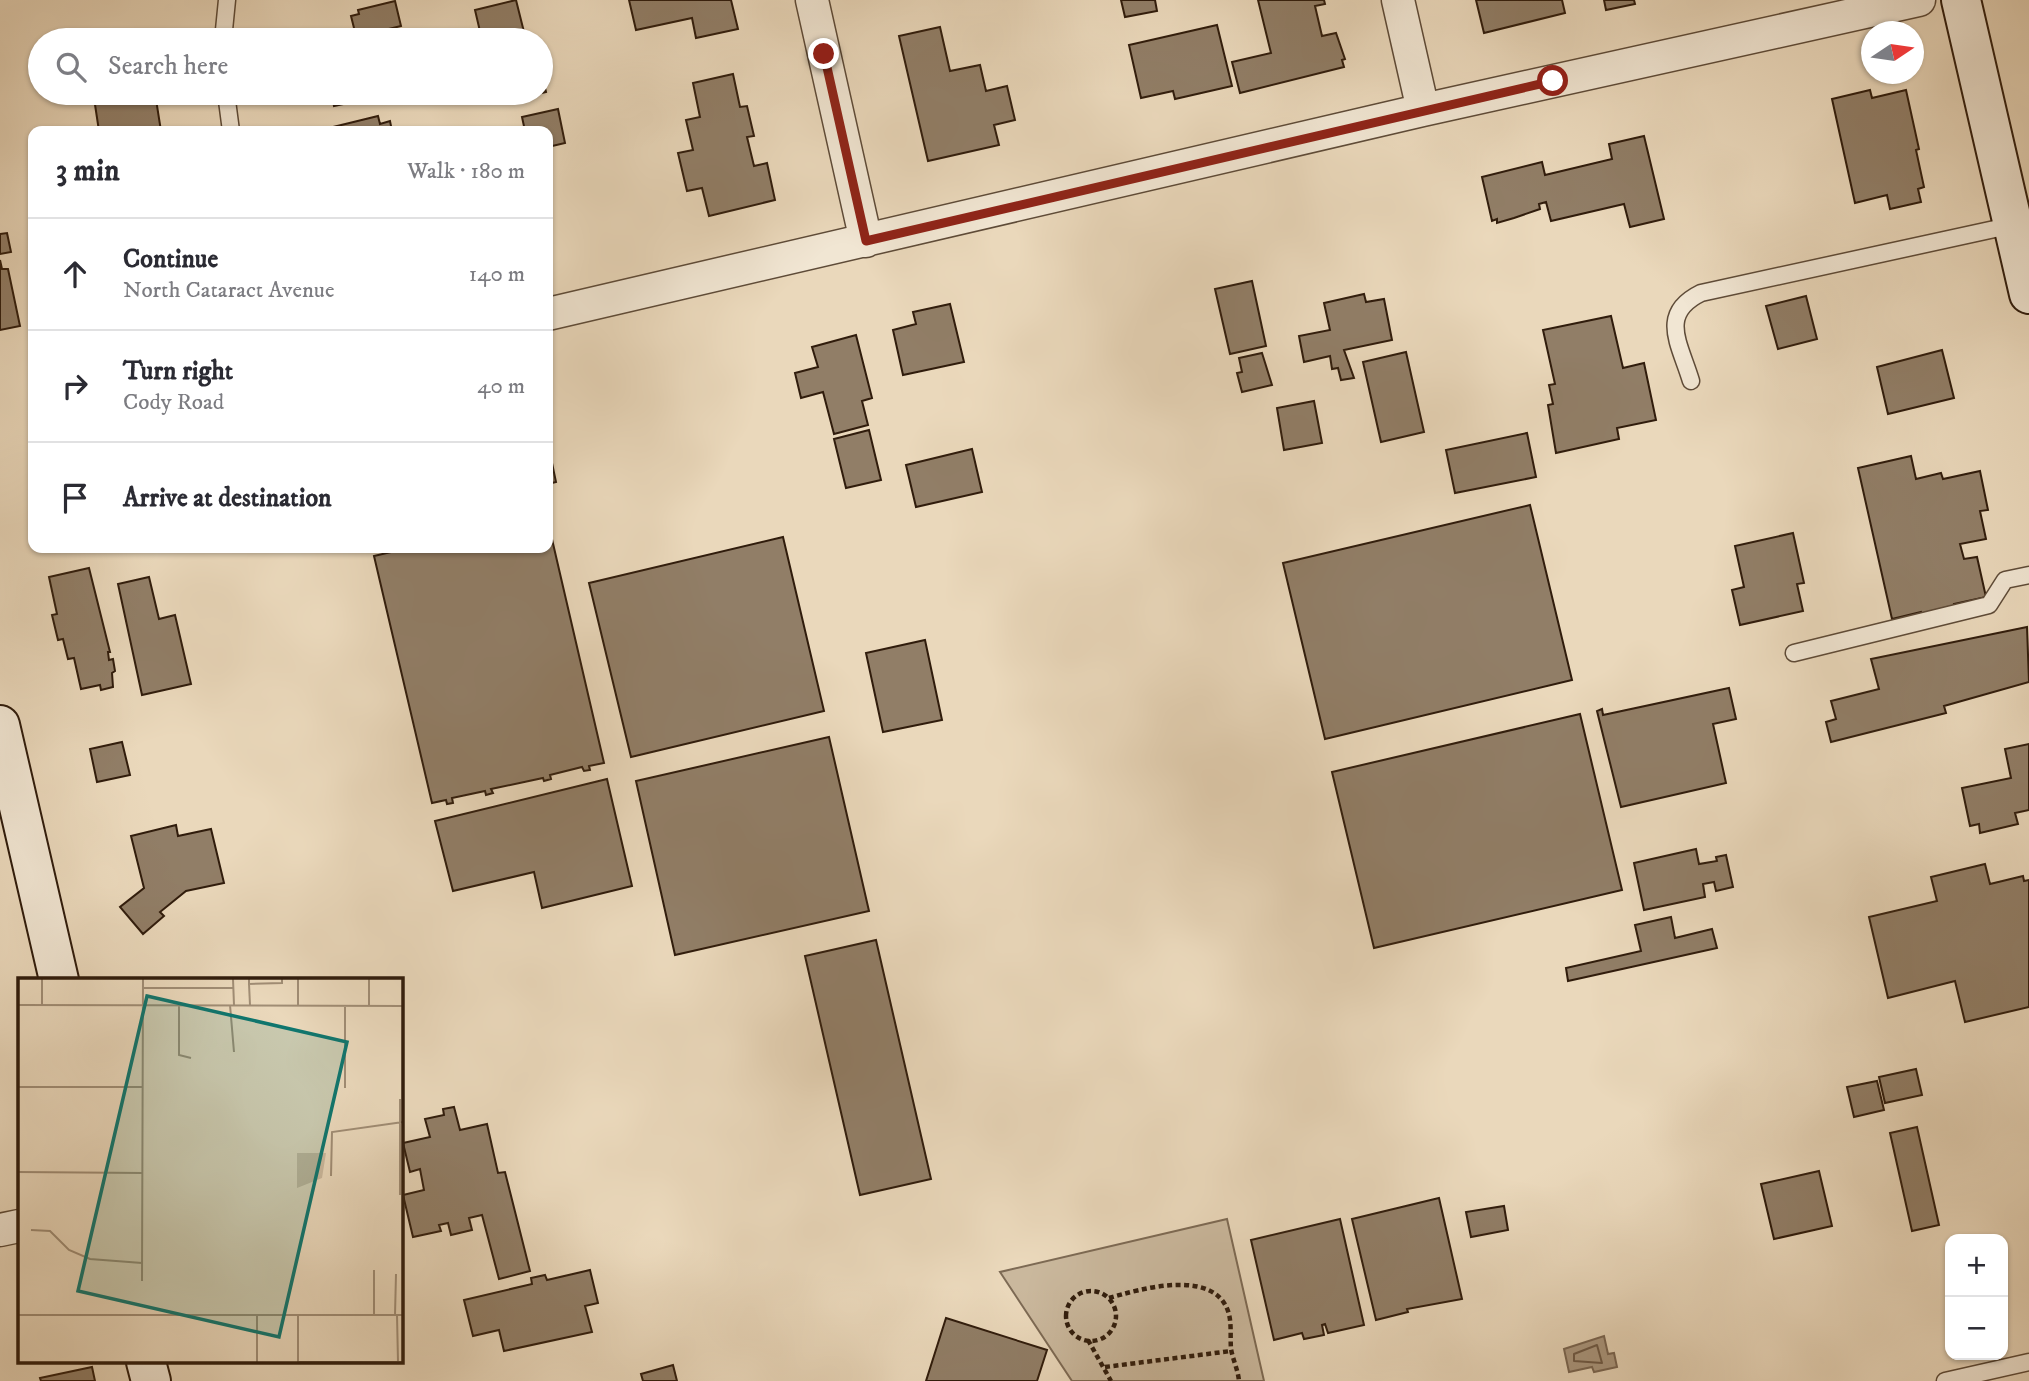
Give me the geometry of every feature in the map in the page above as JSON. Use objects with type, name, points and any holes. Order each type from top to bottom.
[{"type":"street","points":[[812,0],[866,241]]},
{"type":"street","points":[[1398,0],[1423,110]]},
{"type":"street","points":[[553,313],[1423,110],[1919,0]]},
{"type":"street","points":[[1961,0],[2029,294]]},
{"type":"street","points":[[0,725],[59,978]]},
{"type":"street","points":[[0,1230],[18,1226]]},
{"type":"street","points":[[147,1364],[151,1381]]},
{"type":"lane","points":[[224,28],[227,0]]},
{"type":"lane","points":[[228,105],[230,126]]},
{"type":"lane","points":[[1691,381],[1674,322],[1680,306],[1701,293],[2013,225]]},
{"type":"lane","points":[[1794,653],[1989,605],[2004,580],[2029,575]]},
{"type":"lane","points":[[1945,1381],[2029,1362]]},
{"type":"path","points":[[1109,1298],[1116,1314],[1111,1330],[1097,1340],[1080,1338],[1068,1326],[1066,1311],[1069,1304],[1074,1297],[1088,1291],[1109,1298],[1148,1286],[1175,1284],[1206,1290],[1221,1298],[1229,1312],[1231,1351],[1240,1381]]},
{"type":"path","points":[[1088,1340],[1111,1381]]},
{"type":"path","points":[[1105,1367],[1231,1351]]},
{"type":"shaded area","points":[[1227,1219],[1264,1381],[1072,1381],[1000,1272]]},
{"type":"water","points":[[1604,1336],[1608,1354],[1614,1353],[1617,1367],[1594,1372],[1592,1367],[1569,1372],[1564,1349]]},
{"type":"building","points":[[516,0],[523,28],[479,28],[475,10]]},
{"type":"building","points":[[629,0],[731,0],[738,29],[696,38],[692,18],[636,30]]},
{"type":"building","points":[[1121,0],[1155,0],[1157,11],[1125,17]]},
{"type":"building","points":[[1258,0],[1324,0],[1325,4],[1315,6],[1322,36],[1336,33],[1345,59],[1342,60],[1344,67],[1240,93],[1232,62],[1271,53]]},
{"type":"building","points":[[1476,0],[1562,0],[1565,13],[1484,33]]},
{"type":"building","points":[[1604,0],[1634,0],[1635,4],[1606,10]]},
{"type":"building","points":[[395,1],[401,26],[354,28],[351,16],[359,14],[358,10]]},
{"type":"building","points":[[1217,25],[1232,86],[1175,99],[1173,91],[1141,98],[1129,45]]},
{"type":"building","points":[[940,27],[950,71],[980,65],[986,91],[1007,86],[1015,120],[994,125],[999,145],[928,161],[899,36]]},
{"type":"building","points":[[733,74],[740,107],[747,106],[754,136],[747,137],[754,166],[767,163],[775,200],[709,216],[702,188],[687,191],[678,153],[693,150],[686,120],[700,117],[693,83]]},
{"type":"building","points":[[1870,90],[1872,98],[1906,90],[1919,149],[1916,150],[1924,187],[1918,189],[1921,202],[1890,209],[1887,195],[1855,203],[1832,99]]},
{"type":"building","points":[[95,105],[157,105],[160,126],[98,126]]},
{"type":"building","points":[[558,109],[565,143],[553,146],[553,126],[524,126],[522,117]]},
{"type":"building","points":[[378,116],[380,124],[390,121],[391,126],[337,126]]},
{"type":"building","points":[[1644,136],[1664,219],[1630,227],[1624,204],[1551,221],[1546,202],[1539,204],[1540,209],[1497,223],[1497,219],[1492,221],[1482,177],[1542,162],[1545,175],[1612,159],[1609,144]]},
{"type":"building","points":[[7,233],[11,252],[0,254],[0,234]]},
{"type":"building","points":[[0,260],[2,269],[8,269],[20,326],[0,330]]},
{"type":"building","points":[[1252,281],[1266,346],[1230,354],[1215,289]]},
{"type":"building","points":[[1364,294],[1366,302],[1384,299],[1392,340],[1344,350],[1354,378],[1341,380],[1338,368],[1332,369],[1330,356],[1304,362],[1299,336],[1330,330],[1324,303]]},
{"type":"building","points":[[1806,296],[1817,339],[1778,349],[1766,306]]},
{"type":"building","points":[[950,304],[964,362],[903,375],[893,330],[916,324],[913,312]]},
{"type":"building","points":[[1611,316],[1623,368],[1644,363],[1656,420],[1617,428],[1619,439],[1556,453],[1548,405],[1553,404],[1549,385],[1555,384],[1543,330]]},
{"type":"building","points":[[856,335],[872,398],[862,401],[868,425],[834,434],[823,392],[801,398],[795,373],[818,367],[812,347]]},
{"type":"building","points":[[1942,350],[1954,398],[1888,414],[1877,367]]},
{"type":"building","points":[[1406,352],[1424,432],[1381,442],[1363,362]]},
{"type":"building","points":[[1262,353],[1272,385],[1242,392],[1237,373],[1242,372],[1239,358]]},
{"type":"building","points":[[1314,401],[1322,443],[1284,450],[1277,408]]},
{"type":"building","points":[[869,430],[881,480],[846,488],[834,439]]},
{"type":"building","points":[[1527,433],[1536,477],[1455,493],[1446,450]]},
{"type":"building","points":[[972,449],[982,492],[916,507],[906,465]]},
{"type":"building","points":[[1911,456],[1916,479],[1941,473],[1943,479],[1980,471],[1988,510],[1980,511],[1986,539],[1960,544],[1964,559],[1977,557],[1986,597],[1954,604],[1955,608],[1923,619],[1921,612],[1892,619],[1858,468]]},
{"type":"building","points":[[1530,505],[1572,680],[1325,739],[1283,563]]},
{"type":"building","points":[[1793,533],[1804,583],[1797,584],[1803,611],[1740,625],[1732,590],[1744,587],[1735,546]]},
{"type":"building","points":[[783,537],[824,711],[631,757],[589,583]]},
{"type":"building","points":[[553,544],[604,763],[589,766],[590,770],[584,771],[582,767],[550,775],[551,779],[544,781],[543,778],[491,789],[493,793],[486,795],[485,791],[452,798],[453,803],[447,804],[446,800],[432,803],[374,556],[387,553],[553,553]]},
{"type":"building","points":[[89,568],[110,652],[109,660],[113,659],[115,671],[112,673],[113,687],[101,690],[100,685],[81,689],[74,658],[68,659],[63,639],[58,640],[52,615],[57,614],[49,577]]},
{"type":"building","points":[[149,577],[159,619],[175,615],[191,684],[142,695],[118,584]]},
{"type":"building","points":[[2027,627],[2029,682],[1944,706],[1946,713],[1831,742],[1826,722],[1836,719],[1831,701],[1879,689],[1871,659]]},
{"type":"building","points":[[925,640],[942,720],[883,732],[866,653]]},
{"type":"building","points":[[1729,688],[1736,719],[1713,724],[1726,783],[1621,807],[1597,711],[1602,709],[1603,715]]},
{"type":"building","points":[[1580,714],[1622,890],[1374,948],[1332,772]]},
{"type":"building","points":[[829,737],[869,911],[675,955],[636,781]]},
{"type":"building","points":[[122,742],[130,775],[97,782],[90,749]]},
{"type":"building","points":[[2029,744],[2029,810],[2015,813],[2018,824],[1980,833],[1979,824],[1970,826],[1962,788],[2011,778],[2005,749]]},
{"type":"building","points":[[607,779],[632,886],[542,908],[534,872],[453,891],[435,821]]},
{"type":"building","points":[[176,825],[178,836],[211,829],[224,883],[186,891],[160,912],[164,916],[143,934],[120,907],[144,888],[131,836]]},
{"type":"building","points":[[1696,849],[1699,864],[1717,861],[1716,857],[1726,855],[1733,887],[1716,891],[1714,882],[1703,884],[1705,897],[1644,910],[1634,863]]},
{"type":"building","points":[[1985,864],[1990,884],[2023,876],[2024,881],[2029,880],[2029,1007],[1965,1022],[1955,981],[1888,998],[1869,917],[1937,901],[1931,877]]},
{"type":"building","points":[[1671,917],[1675,938],[1712,929],[1717,948],[1568,981],[1566,968],[1641,951],[1635,925]]},
{"type":"building","points":[[876,940],[931,1179],[860,1195],[805,956]]},
{"type":"building","points":[[1916,1069],[1922,1095],[1885,1103],[1879,1077]]},
{"type":"building","points":[[1877,1081],[1884,1110],[1854,1117],[1847,1087]]},
{"type":"building","points":[[454,1107],[460,1130],[487,1124],[498,1173],[505,1172],[530,1271],[499,1279],[482,1215],[469,1218],[472,1230],[451,1235],[448,1223],[439,1225],[441,1231],[413,1237],[403,1195],[424,1190],[420,1169],[410,1172],[403,1143],[430,1137],[425,1119],[444,1115],[443,1109]]},
{"type":"building","points":[[1917,1127],[1939,1225],[1912,1231],[1890,1133]]},
{"type":"building","points":[[1819,1171],[1832,1226],[1774,1239],[1761,1184]]},
{"type":"building","points":[[1439,1198],[1462,1299],[1407,1309],[1408,1312],[1376,1320],[1352,1219]]},
{"type":"building","points":[[1504,1206],[1508,1230],[1471,1237],[1466,1212]]},
{"type":"building","points":[[1340,1219],[1364,1325],[1328,1333],[1325,1324],[1322,1325],[1324,1335],[1304,1339],[1302,1333],[1274,1340],[1251,1240]]},
{"type":"building","points":[[590,1270],[598,1303],[585,1306],[592,1332],[504,1351],[499,1330],[473,1336],[464,1300],[532,1284],[531,1278],[545,1275],[547,1280]]},
{"type":"building","points":[[946,1318],[1047,1350],[1037,1381],[926,1381]]},
{"type":"building","points":[[673,1365],[677,1381],[643,1381],[641,1374]]},
{"type":"building","points":[[92,1367],[95,1381],[41,1381],[40,1378]]},
{"type":"route","points":[[824,54],[866,241],[1553,81]]}]
